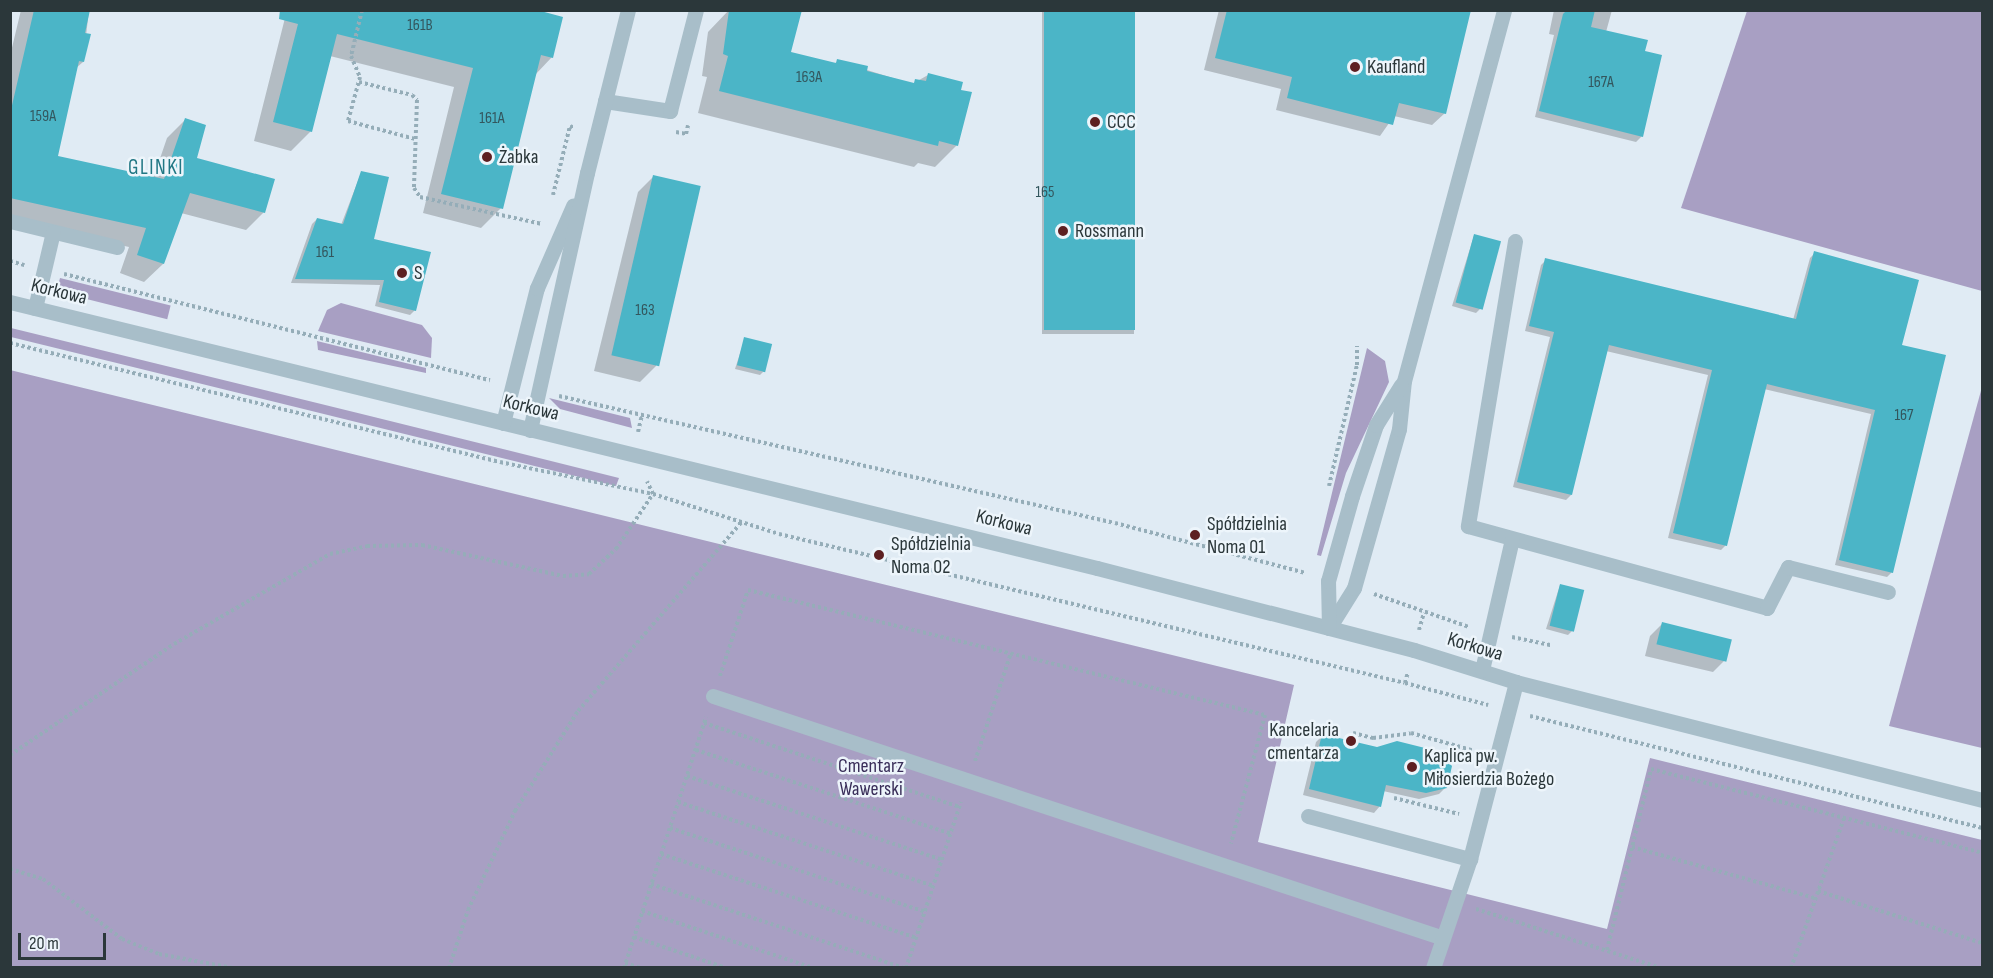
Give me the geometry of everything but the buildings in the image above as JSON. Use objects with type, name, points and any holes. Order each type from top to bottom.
[{"type":"street","points":[[530,430],[587,172],[628,10]]},
{"type":"street","points":[[605,101],[670,111],[696,10]]},
{"type":"street","points":[[1329,628],[1354,588],[1399,429],[1404,381],[1504,10]]},
{"type":"street","points":[[503,423],[537,288],[587,172]]},
{"type":"street","points":[[10,221],[117,247]]},
{"type":"street","points":[[35,308],[53,232]]},
{"type":"street","points":[[1515,241],[1468,526],[1767,608],[1788,567],[1888,592]]},
{"type":"street","name":"Korkowa","points":[[10,302],[1329,628],[1414,650],[1516,682],[1983,800]]},
{"type":"street","points":[[1329,628],[1328,581],[1352,496],[1376,425],[1404,381]]},
{"type":"street","points":[[1482,670],[1512,538]]},
{"type":"street","points":[[1433,968],[1470,859],[1516,682]]},
{"type":"street","points":[[713,696],[969,778],[1443,938]]},
{"type":"street","points":[[1308,816],[1470,859]]},
{"type":"path","points":[[362,10],[351,56],[359,82],[348,121],[414,139]]},
{"type":"path","points":[[359,82],[411,95],[417,100],[414,188],[420,197],[552,226]]},
{"type":"path","points":[[10,261],[513,385]]},
{"type":"path","points":[[10,343],[500,462],[653,494],[742,522],[1405,683],[1489,706],[1983,828]]},
{"type":"path","points":[[1328,491],[1357,365],[1357,346]]},
{"type":"path","points":[[539,391],[1115,523],[1293,572],[1303,570],[1308,565]]},
{"type":"path","points":[[10,755],[174,644],[330,554],[368,546],[422,545],[563,576],[589,574],[616,549],[653,494]]},
{"type":"path","points":[[449,968],[468,910],[515,811],[578,711],[742,522]]},
{"type":"path","points":[[1303,570],[1310,577]]},
{"type":"path","points":[[640,968],[624,965],[748,591],[1265,715],[1226,865]]},
{"type":"path","points":[[1365,591],[1424,613],[1492,634],[1551,645]]},
{"type":"path","points":[[1405,683],[1424,613]]},
{"type":"path","points":[[651,884],[904,968],[925,912],[1011,653]]},
{"type":"path","points":[[1489,706],[1493,715]]},
{"type":"path","points":[[704,723],[959,807]]},
{"type":"path","points":[[1353,733],[1373,738],[1411,733],[1479,752]]},
{"type":"path","points":[[1476,762],[1481,746]]},
{"type":"path","points":[[696,750],[951,834]]},
{"type":"path","points":[[1607,950],[1651,769],[1983,853]]},
{"type":"path","points":[[687,776],[942,860]]},
{"type":"path","points":[[1394,798],[1464,815],[1466,804]]},
{"type":"path","points":[[678,802],[933,886]]},
{"type":"path","points":[[1791,968],[1844,818]]},
{"type":"path","points":[[670,828],[925,912]]},
{"type":"path","points":[[1632,847],[1815,898]]},
{"type":"path","points":[[661,854],[916,938]]},
{"type":"path","points":[[10,869],[43,879],[122,939],[159,954],[233,968]]},
{"type":"path","points":[[1818,891],[1983,943]]},
{"type":"path","points":[[1455,903],[1661,968]]},
{"type":"path","points":[[642,911],[813,968]]},
{"type":"path","points":[[634,937],[726,968]]},
{"type":"green space","points":[[1747,11],[1982,11],[1982,291],[1681,208]]},
{"type":"green space","points":[[60,278],[171,306],[167,319],[57,292]]},
{"type":"green space","points":[[341,303],[422,325],[432,338],[431,358],[318,331],[327,310]]},
{"type":"green space","points":[[11,328],[619,478],[616,486],[11,337]]},
{"type":"green space","points":[[317,341],[426,368],[426,373],[318,350]]},
{"type":"green space","points":[[1367,348],[1385,361],[1389,382],[1346,473],[1321,556],[1317,555]]},
{"type":"green space","name":"Cmentarz Wawerski","points":[[10,370],[1294,685],[1258,842],[1607,929],[1650,758],[1982,840],[1982,967],[11,967]]},
{"type":"green space","points":[[1982,387],[1982,748],[1889,726]]},
{"type":"green space","points":[[549,398],[630,418],[632,428],[560,409]]},
{"type":"place","name":"Kaufland","points":[[1355,67]]},
{"type":"place","name":"CCC","points":[[1095,122]]},
{"type":"place","name":"Żabka","points":[[487,157]]},
{"type":"place","name":"Rossmann","points":[[1063,231]]},
{"type":"place","name":"S","points":[[402,273]]},
{"type":"place","name":"Spółdzielnia Noma 01","points":[[1195,535]]},
{"type":"place","name":"Spółdzielnia Noma 02","points":[[879,555]]},
{"type":"place","name":"Kancelaria cmentarza","points":[[1351,741]]},
{"type":"place","name":"Kaplica pw. Miłosierdzia Bożego","points":[[1412,767]]},
{"type":"district","name":"GLINKI","points":[[156,168]]}]
